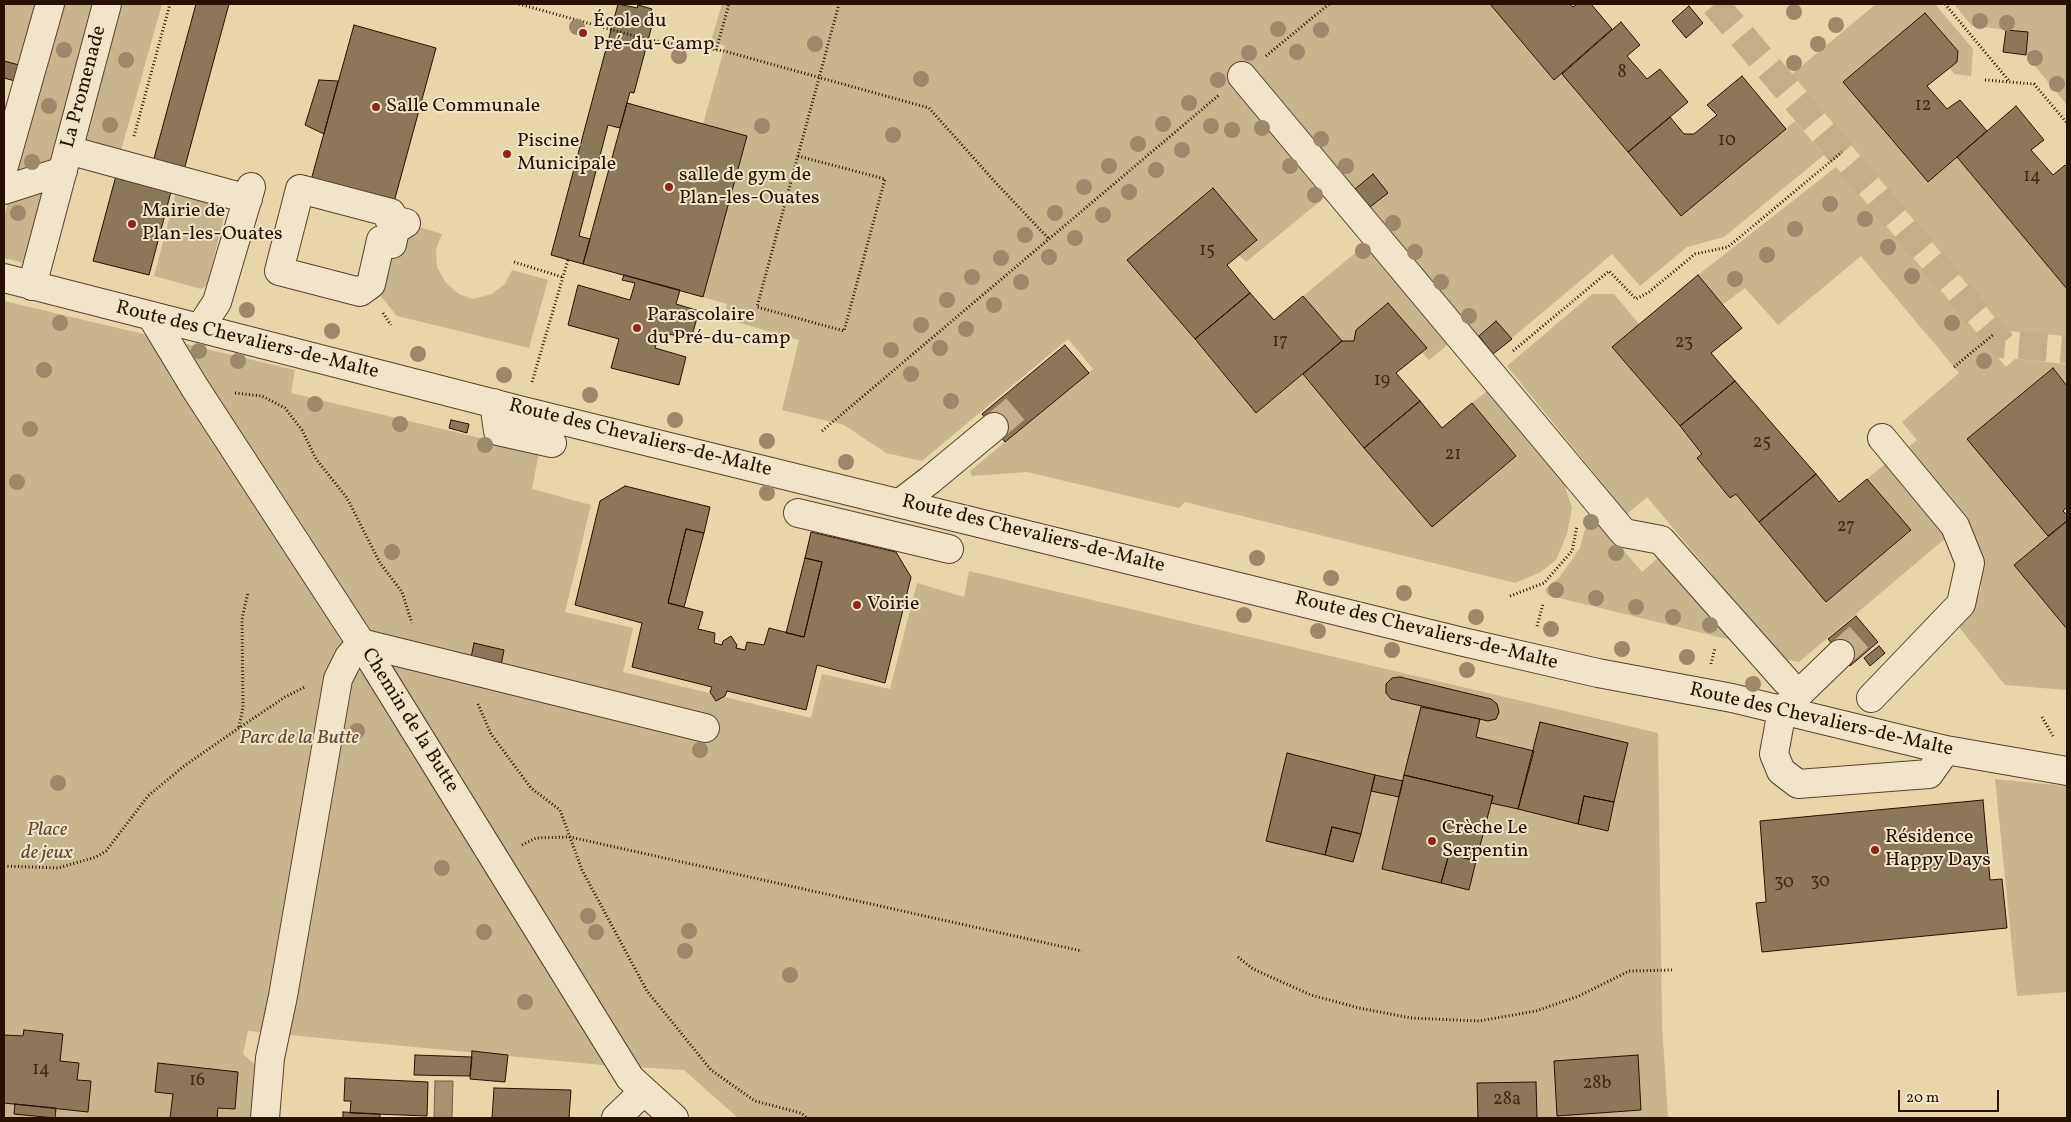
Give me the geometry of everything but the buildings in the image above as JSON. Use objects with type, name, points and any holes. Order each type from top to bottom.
[{"type":"street","points":[[4,166],[50,4]]},
{"type":"street","name":"La Promenade","points":[[32,286],[107,4]]},
{"type":"street","points":[[1242,76],[1624,533],[1662,540],[1786,682]]},
{"type":"street","points":[[65,161],[125,165],[249,193],[217,302],[200,328]]},
{"type":"street","name":"La Promenade","points":[[4,190],[65,161]]},
{"type":"street","points":[[300,189],[391,213],[389,219],[406,223],[395,230],[392,244],[381,240],[371,284],[360,292],[278,271],[300,189]]},
{"type":"street","name":"Route des Chevaliers-de-Malte","points":[[4,278],[523,411],[1529,657],[1607,675],[1732,698],[1946,750],[2067,771]]},
{"type":"street","name":"Chemin de la Butte","points":[[152,317],[195,388],[361,643],[630,1078],[674,1118]]},
{"type":"street","points":[[494,403],[498,431],[552,443]]},
{"type":"street","points":[[900,503],[994,427]]},
{"type":"street","points":[[1871,698],[1961,604],[1970,564],[1955,526],[1882,438]]},
{"type":"street","points":[[806,480],[797,520],[949,549]]},
{"type":"street","points":[[265,1118],[270,1058],[283,996],[338,680],[349,657],[361,643],[705,728]]},
{"type":"street","points":[[1840,654],[1782,710],[1774,754],[1781,771],[1798,784],[1929,774],[1946,750]]},
{"type":"street","points":[[616,1118],[644,1091]]},
{"type":"path","points":[[125,165],[170,4]]},
{"type":"path","points":[[519,4],[648,40],[716,50],[929,108],[1049,239]]},
{"type":"path","points":[[716,50],[729,4]]},
{"type":"path","points":[[798,156],[885,179],[844,331],[757,307],[839,4]]},
{"type":"path","points":[[822,431],[1329,4]]},
{"type":"path","points":[[1945,4],[2010,82]]},
{"type":"path","points":[[1985,80],[2034,84],[2067,123]]},
{"type":"path","points":[[1489,371],[1609,271],[1636,298],[1649,292],[1695,254],[1728,247],[1842,152]]},
{"type":"path","points":[[523,411],[568,260]]},
{"type":"path","points":[[514,262],[562,277]]},
{"type":"path","points":[[1954,366],[1994,334]]},
{"type":"path","points":[[195,388],[262,396],[285,408],[302,430],[316,459],[347,498],[380,563],[402,592],[411,621],[439,662]]},
{"type":"path","points":[[1510,596],[1544,583],[1572,551],[1578,523]]},
{"type":"path","points":[[238,728],[243,707],[242,619],[248,592]]},
{"type":"path","points":[[1536,630],[1543,604]]},
{"type":"path","points":[[4,866],[58,868],[96,857],[106,850],[148,796],[184,766],[285,697],[310,685],[338,680]]},
{"type":"path","points":[[474,695],[491,734],[531,788],[560,810],[582,870],[647,991],[711,1070],[755,1101],[802,1113],[808,1118]]},
{"type":"path","points":[[495,860],[536,838],[570,837],[1082,950]]},
{"type":"path","points":[[1238,957],[1253,969],[1311,995],[1359,1008],[1412,1018],[1479,1021],[1544,1008],[1579,996],[1629,971],[1672,970]]},
{"type":"green space","points":[[4,4],[36,4],[15,81],[4,78]]},
{"type":"green space","points":[[64,4],[162,4],[120,154],[62,139],[28,264],[4,258],[4,217]]},
{"type":"green space","points":[[722,4],[1490,4],[1553,79],[1562,74],[1681,216],[1795,121],[1824,155],[1724,237],[1687,247],[1640,286],[1612,254],[1493,354],[1313,140],[1292,159],[1324,198],[1246,262],[1239,255],[1128,260],[1256,413],[1303,374],[1431,527],[1516,456],[1472,403],[1487,391],[1562,477],[1572,508],[1567,534],[1556,560],[1541,572],[1515,583],[1185,502],[1179,508],[1027,472],[972,476],[970,471],[1093,369],[1068,339],[922,461],[886,453],[844,425],[782,410],[799,340],[723,318],[727,304],[703,297],[747,136],[703,124],[725,46],[711,41]]},
{"type":"green space","points":[[1876,4],[1935,4],[1973,49],[1971,76],[1954,74],[1950,68],[1957,62],[1958,51],[1925,13],[1843,82],[1928,182],[1957,157],[2067,289],[2067,336],[2006,331],[1792,74]]},
{"type":"green space","points":[[1954,4],[2067,4],[2067,105],[2026,55],[2028,32],[1972,26]]},
{"type":"green space","points":[[1836,167],[2006,367],[2015,359],[2067,364],[2067,386],[2052,368],[1967,439],[2048,536],[2014,565],[2067,629],[2067,690],[2005,685],[1959,627],[1981,590],[1981,554],[1906,449],[1917,440],[1902,422],[1959,373],[1861,256],[1778,325],[1745,288],[1722,305],[1698,275]]},
{"type":"green space","points":[[177,189],[217,201],[216,209],[225,212],[207,285],[201,289],[154,276]]},
{"type":"green space","points":[[406,223],[442,234],[436,250],[437,267],[446,283],[459,294],[473,299],[492,294],[505,284],[512,270],[548,280],[529,348],[397,316],[371,284]]},
{"type":"green space","points":[[1365,245],[1451,342],[1429,360],[1422,353],[1427,348],[1388,303],[1356,330],[1354,341],[1342,341],[1303,296]]},
{"type":"green space","points":[[1592,294],[1614,294],[1639,324],[1612,347],[1702,454],[1697,458],[1730,498],[1736,494],[1826,602],[1911,531],[1867,479],[1885,464],[1947,537],[1799,662],[1783,659],[1647,497],[1627,514],[1507,366]]},
{"type":"green space","name":"Parc de la Butte","points":[[4,301],[295,370],[291,393],[539,452],[532,489],[591,505],[565,612],[633,628],[623,672],[811,718],[822,674],[890,689],[917,583],[964,597],[969,571],[1658,733],[1662,1024],[1668,1118],[738,1118],[684,1070],[602,1065],[248,1031],[243,1054],[260,1069],[254,1118],[4,1118]]},
{"type":"green space","points":[[1588,518],[1598,520],[1642,572],[1660,556],[1731,640],[1547,595],[1545,589],[1559,578],[1580,548]]},
{"type":"green space","points":[[1995,779],[2067,786],[2067,992],[2017,996]]},
{"type":"shaded area","points":[[435,1081],[453,1081],[452,1118],[434,1118]]},
{"type":"tunnel","points":[[1715,4],[2002,344],[2067,349]]},
{"type":"tunnel","points":[[994,427],[1025,401]]},
{"type":"tunnel","points":[[1840,654],[1859,637]]},
{"type":"place","name":"École du Pré-du-Camp","points":[[583,33]]},
{"type":"place","name":"Salle Communale","points":[[376,107]]},
{"type":"place","name":"Piscine Municipale","points":[[507,154]]},
{"type":"place","name":"salle de gym de Plan-les-Ouates","points":[[669,187]]},
{"type":"place","name":"Mairie de Plan-les-Ouates","points":[[132,224]]},
{"type":"place","name":"Parascolaire du Pré-du-camp","points":[[637,328]]},
{"type":"place","name":"Voirie","points":[[857,605]]},
{"type":"place","name":"Crèche Le Serpentin","points":[[1432,841]]},
{"type":"place","name":"Résidence Happy Days","points":[[1875,850]]},
{"type":"park label","name":"Place de jeux","points":[[47,842]]}]
